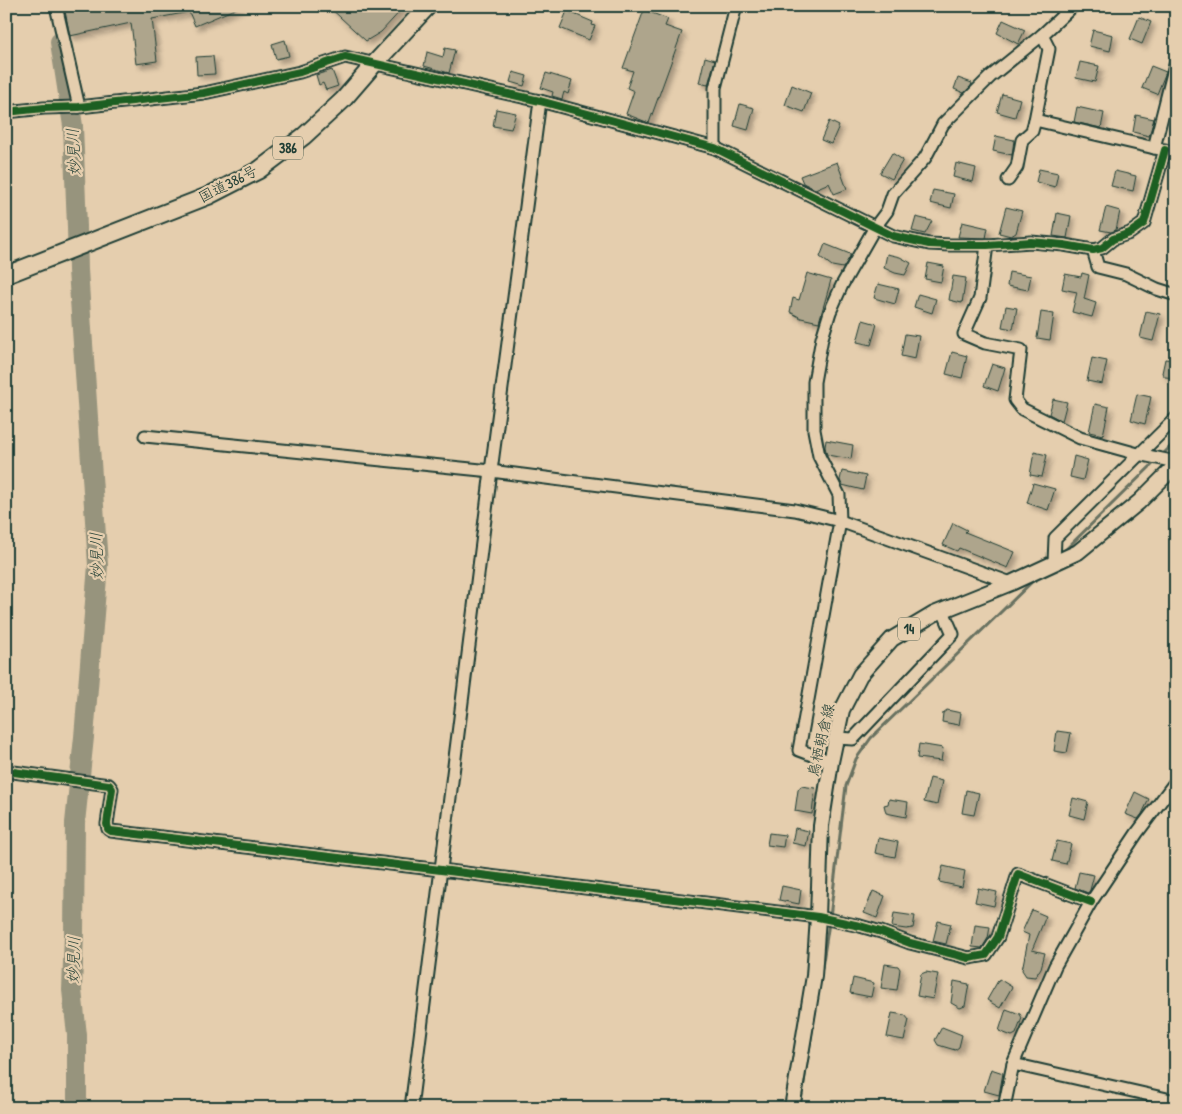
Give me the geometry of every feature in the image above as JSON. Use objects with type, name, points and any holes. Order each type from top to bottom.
[{"type":"highway","name":"国道386号","points":[[6,275],[208,196],[259,170],[304,136],[344,100],[428,6]]},
{"type":"main road","name":"鳥栖朝倉線","points":[[792,1108],[814,976],[821,826],[831,762],[842,710],[860,675],[892,639],[934,614],[1011,583],[1078,552],[1139,502],[1173,463]]},
{"type":"street","points":[[56,6],[79,107]]},
{"type":"street","points":[[715,148],[715,88],[736,6]]},
{"type":"street","points":[[831,762],[799,750],[840,521],[839,494],[819,456],[814,430],[814,382],[822,338],[830,312],[842,284],[875,227],[887,211],[893,194],[924,158],[943,124],[990,77],[1042,35],[1073,6]]},
{"type":"street","points":[[1008,180],[1017,167],[1022,140],[1032,131],[1036,120],[1049,48],[1042,35]]},
{"type":"street","points":[[6,112],[79,107],[204,93],[300,72],[345,57],[540,101],[715,148],[893,236],[929,244],[987,245],[1030,242],[1093,250],[1102,248],[1113,239],[1130,233],[1144,223],[1165,150],[1176,61]]},
{"type":"street","points":[[411,1108],[491,471],[540,101]]},
{"type":"street","points":[[1036,120],[1165,150]]},
{"type":"street","points":[[987,245],[980,298],[964,334],[986,343],[1021,350],[1015,400],[1022,410],[1080,438],[1173,463]]},
{"type":"street","points":[[1093,250],[1098,267],[1126,274],[1157,289],[1176,295]]},
{"type":"street","points":[[1054,562],[1055,538],[1143,456],[1176,418]]},
{"type":"street","points":[[145,436],[491,471],[795,510],[840,521],[1011,583]]},
{"type":"street","points":[[836,738],[853,739],[953,634],[943,610]]},
{"type":"street","points":[[6,771],[109,785],[112,789],[107,824],[108,829],[111,831],[818,917],[860,926],[910,944],[969,958],[986,955],[998,937],[1018,874],[1090,902]]},
{"type":"street","points":[[1004,1108],[1013,1064],[1055,966],[1090,902],[1137,833],[1176,781]]},
{"type":"street","points":[[1013,1064],[1176,1101]]},
{"type":"building","points":[[64,6],[242,6],[195,26],[189,12],[152,19],[157,61],[136,64],[131,23],[70,36]]},
{"type":"building","points":[[328,6],[405,6],[381,32],[366,41]]},
{"type":"building","points":[[644,10],[668,19],[665,26],[682,32],[649,123],[626,114],[634,91],[627,88],[633,71],[623,68]]},
{"type":"building","points":[[567,11],[593,22],[592,25],[595,26],[589,40],[560,28]]},
{"type":"building","points":[[1139,17],[1151,22],[1142,44],[1130,39]]},
{"type":"building","points":[[1003,20],[1025,30],[1018,44],[997,33]]},
{"type":"building","points":[[1093,30],[1113,35],[1110,51],[1089,46]]},
{"type":"building","points":[[285,40],[289,56],[276,59],[272,44]]},
{"type":"building","points":[[445,48],[455,50],[449,73],[424,66],[427,52],[443,57]]},
{"type":"building","points":[[213,56],[215,74],[197,75],[196,57]]},
{"type":"building","points":[[705,57],[715,60],[708,85],[699,83]]},
{"type":"building","points":[[1080,62],[1099,66],[1095,82],[1076,78]]},
{"type":"building","points":[[1151,66],[1166,72],[1157,94],[1142,88]]},
{"type":"building","points":[[332,70],[338,86],[326,90],[323,83],[319,85],[316,75]]},
{"type":"building","points":[[513,72],[527,76],[524,86],[510,82]]},
{"type":"building","points":[[546,73],[572,81],[568,94],[564,92],[562,99],[552,96],[553,92],[541,88]]},
{"type":"building","points":[[958,78],[972,83],[964,93],[954,89]]},
{"type":"building","points":[[792,85],[811,93],[804,112],[785,105]]},
{"type":"building","points":[[1002,94],[1020,99],[1015,117],[997,112]]},
{"type":"building","points":[[740,104],[754,108],[748,130],[734,126]]},
{"type":"building","points":[[1077,107],[1104,113],[1101,128],[1074,122]]},
{"type":"building","points":[[496,109],[516,113],[511,129],[493,126]]},
{"type":"building","points":[[1136,115],[1154,119],[1149,136],[1133,132]]},
{"type":"building","points":[[829,121],[839,126],[831,144],[821,140]]},
{"type":"building","points":[[996,136],[1014,140],[1012,155],[993,151]]},
{"type":"building","points":[[892,153],[903,160],[892,179],[880,173]]},
{"type":"building","points":[[837,162],[847,189],[834,194],[829,183],[815,189],[803,183],[800,176]]},
{"type":"building","points":[[956,163],[976,168],[973,182],[953,177]]},
{"type":"building","points":[[1039,169],[1058,173],[1055,187],[1036,182]]},
{"type":"building","points":[[1115,171],[1136,176],[1133,191],[1111,186]]},
{"type":"building","points":[[933,190],[954,194],[951,208],[930,203]]},
{"type":"building","points":[[1006,207],[1022,211],[1016,233],[1011,236],[999,233]]},
{"type":"building","points":[[1106,207],[1120,211],[1116,230],[1111,232],[1100,230]]},
{"type":"building","points":[[1057,213],[1071,216],[1067,238],[1053,236]]},
{"type":"building","points":[[916,217],[932,221],[925,234],[912,231]]},
{"type":"building","points":[[962,222],[988,228],[986,238],[958,237]]},
{"type":"building","points":[[825,244],[850,254],[843,268],[832,266],[820,257]]},
{"type":"building","points":[[887,254],[900,257],[911,263],[905,275],[884,268]]},
{"type":"building","points":[[928,263],[944,266],[941,282],[925,279]]},
{"type":"building","points":[[1009,272],[1031,276],[1028,290],[1007,286]]},
{"type":"building","points":[[807,273],[831,280],[819,322],[801,318],[790,312],[793,298],[799,300]]},
{"type":"building","points":[[1082,273],[1089,275],[1084,299],[1096,303],[1092,317],[1072,312],[1077,292],[1062,289],[1065,274],[1081,277]]},
{"type":"building","points":[[953,276],[966,278],[962,303],[949,300]]},
{"type":"building","points":[[878,284],[899,289],[895,304],[874,298]]},
{"type":"building","points":[[918,294],[936,299],[932,313],[914,307]]},
{"type":"building","points":[[1006,306],[1017,308],[1013,329],[1002,327]]},
{"type":"building","points":[[1146,311],[1160,314],[1153,341],[1140,338]]},
{"type":"building","points":[[1041,312],[1054,314],[1050,340],[1037,338]]},
{"type":"building","points":[[863,320],[877,324],[871,345],[857,342]]},
{"type":"building","points":[[905,334],[919,336],[915,359],[901,356]]},
{"type":"building","points":[[952,352],[967,356],[962,378],[946,374]]},
{"type":"building","points":[[1092,358],[1107,361],[1102,384],[1087,381]]},
{"type":"building","points":[[1165,359],[1176,360],[1176,378],[1165,377],[1162,373]]},
{"type":"building","points":[[992,364],[1005,368],[998,391],[984,386]]},
{"type":"building","points":[[1137,394],[1151,397],[1145,424],[1131,420]]},
{"type":"building","points":[[1053,399],[1067,402],[1062,421],[1049,414]]},
{"type":"building","points":[[1095,404],[1109,407],[1103,435],[1089,432]]},
{"type":"building","points":[[826,440],[853,445],[851,459],[827,455]]},
{"type":"building","points":[[1034,452],[1047,455],[1042,477],[1030,475]]},
{"type":"building","points":[[1074,456],[1088,460],[1083,480],[1070,477]]},
{"type":"building","points":[[842,471],[866,476],[863,490],[842,485],[840,480]]},
{"type":"building","points":[[1033,483],[1055,489],[1048,510],[1027,503]]},
{"type":"building","points":[[953,523],[967,530],[965,532],[1015,552],[1008,568],[959,548],[957,551],[943,545]]},
{"type":"building","points":[[947,710],[961,713],[959,725],[942,722],[943,713]]},
{"type":"building","points":[[1057,731],[1071,733],[1067,753],[1054,751]]},
{"type":"building","points":[[919,744],[943,748],[941,761],[917,758]]},
{"type":"building","points":[[930,778],[942,781],[937,805],[924,802]]},
{"type":"building","points":[[801,786],[815,788],[812,814],[795,811],[798,790]]},
{"type":"building","points":[[966,790],[979,793],[974,815],[962,813]]},
{"type":"building","points":[[1135,792],[1149,799],[1138,819],[1125,814]]},
{"type":"building","points":[[1073,798],[1088,802],[1084,819],[1069,815]]},
{"type":"building","points":[[889,799],[908,802],[906,817],[886,813],[884,805],[888,804]]},
{"type":"building","points":[[795,828],[809,831],[806,846],[792,843]]},
{"type":"building","points":[[769,833],[785,835],[783,847],[767,845]]},
{"type":"building","points":[[878,838],[898,842],[895,857],[875,853]]},
{"type":"building","points":[[1057,841],[1071,844],[1066,864],[1052,861]]},
{"type":"building","points":[[943,866],[965,871],[962,887],[939,882]]},
{"type":"building","points":[[1079,872],[1094,875],[1088,893],[1075,888]]},
{"type":"building","points":[[782,886],[801,890],[799,904],[779,900]]},
{"type":"building","points":[[978,888],[997,892],[994,906],[975,902]]},
{"type":"building","points":[[873,891],[885,896],[877,918],[864,913]]},
{"type":"building","points":[[1032,910],[1046,916],[1032,950],[1045,953],[1041,968],[1035,977],[1026,976],[1022,970],[1029,935],[1022,932]]},
{"type":"building","points":[[894,913],[915,916],[913,928],[892,927]]},
{"type":"building","points":[[938,921],[951,924],[946,944],[933,941]]},
{"type":"building","points":[[975,925],[990,927],[988,938],[982,948],[972,947]]},
{"type":"building","points":[[885,964],[898,966],[900,969],[897,990],[881,988]]},
{"type":"building","points":[[926,972],[938,974],[933,999],[917,996],[921,974]]},
{"type":"building","points":[[853,978],[874,983],[871,997],[850,993]]},
{"type":"building","points":[[999,979],[1012,987],[1000,1008],[987,1000]]},
{"type":"building","points":[[954,981],[969,984],[965,1006],[960,1008],[951,1003]]},
{"type":"building","points":[[1006,1009],[1020,1014],[1022,1018],[1016,1034],[1012,1036],[999,1031]]},
{"type":"building","points":[[892,1013],[905,1015],[909,1020],[904,1040],[887,1037]]},
{"type":"building","points":[[942,1027],[962,1035],[959,1047],[955,1050],[938,1045],[935,1040]]},
{"type":"building","points":[[991,1069],[1003,1073],[999,1095],[984,1091]]},
{"type":"waterway","name":"妙見川","points":[[60,42],[73,126],[78,270],[98,565],[75,823],[72,990],[77,1035],[77,1108]]},
{"type":"waterway","points":[[1160,457],[1176,441]]},
{"type":"waterway","points":[[1062,553],[1156,461]]},
{"type":"waterway","points":[[830,917],[846,786],[856,759],[871,738],[1036,578]]},
{"type":"waterway","points":[[800,1108],[829,923]]},
{"type":"cycle path","points":[[6,112],[79,107],[204,93],[300,72],[345,57],[540,101],[715,148],[893,236],[929,244],[987,245],[1031,242],[1093,250],[1102,248],[1113,239],[1130,233],[1144,223],[1165,150]]},
{"type":"cycle path","points":[[6,771],[109,785],[112,789],[107,824],[108,829],[111,831],[818,917],[860,926],[910,943],[969,958],[986,955],[998,937],[1018,874],[1091,902]]}]
